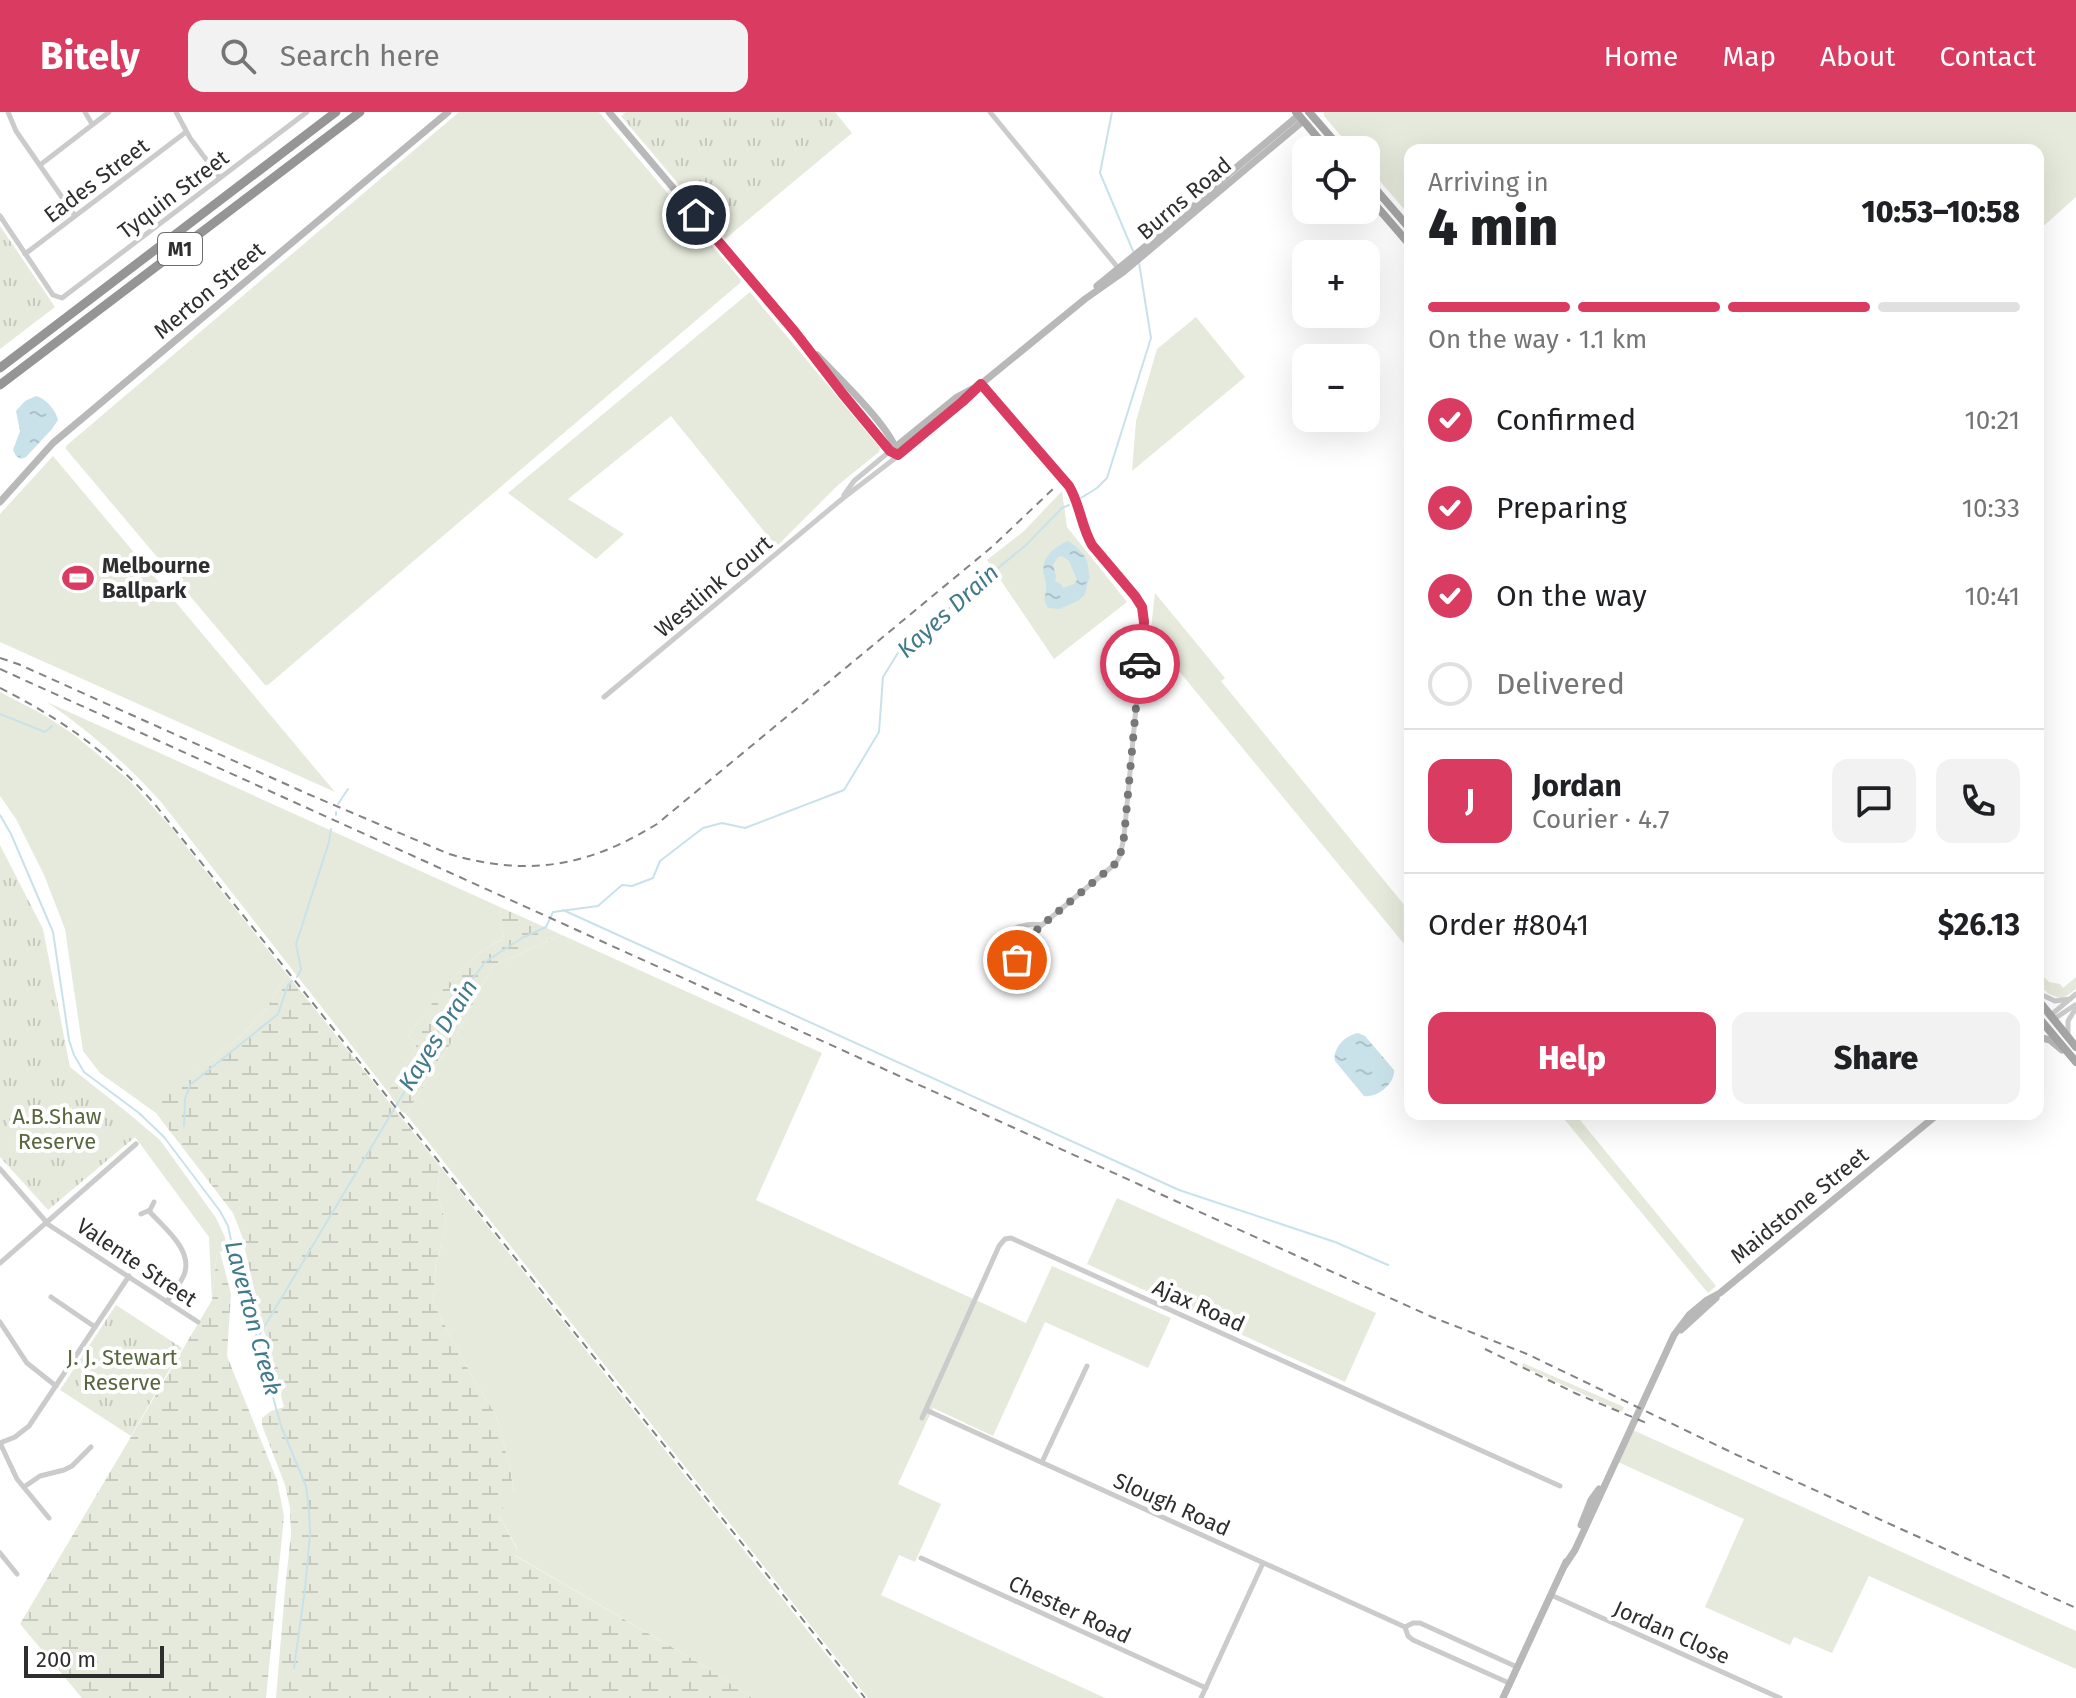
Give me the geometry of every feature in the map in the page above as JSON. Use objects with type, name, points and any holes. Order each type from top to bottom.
[{"type":"highway","name":"M1","points":[[0,368],[336,112]]},
{"type":"highway","name":"M1","points":[[0,385],[360,112]]},
{"type":"main road","points":[[1316,136],[1299,116],[1309,112],[1330,136]]},
{"type":"main road","points":[[1380,194],[1404,222]]},
{"type":"main road","points":[[1380,209],[1404,235]]},
{"type":"main road","points":[[2044,1007],[2076,1047]]},
{"type":"main road","points":[[2044,1022],[2052,1017]]},
{"type":"main road","points":[[2044,1028],[2076,1062]]},
{"type":"street","points":[[8,112],[16,131],[75,216]]},
{"type":"street","points":[[85,112],[92,124]]},
{"type":"street","points":[[40,165],[109,112]]},
{"type":"street","points":[[176,112],[186,132],[220,178]]},
{"type":"street","name":"Tyquin Street","points":[[25,254],[56,297],[64,296],[307,112]]},
{"type":"street","name":"Merton Street","points":[[0,502],[53,443],[448,112]]},
{"type":"street","points":[[609,112],[795,332],[842,393],[895,451]]},
{"type":"street","points":[[990,112],[1120,270]]},
{"type":"street","name":"Burns Road","points":[[895,451],[962,402],[1201,203],[1299,116]]},
{"type":"street","name":"Eades Street","points":[[25,254],[186,132]]},
{"type":"street","points":[[0,216],[25,254]]},
{"type":"street","points":[[981,384],[1072,489],[1086,535],[1135,596],[1143,614],[1126,821],[1120,856],[1107,871],[1012,953]]},
{"type":"street","name":"Westlink Court","points":[[604,697],[842,499],[895,451]]},
{"type":"street","points":[[1017,960],[1012,953],[1003,949],[1001,938],[1007,931],[1025,924],[1042,925]]},
{"type":"street","points":[[2052,1017],[2076,994]]},
{"type":"street","points":[[2044,996],[2055,1001],[2070,999]]},
{"type":"street","points":[[2052,1017],[2076,1006]]},
{"type":"street","points":[[2068,1037],[2068,1021],[2076,1006]]},
{"type":"street","points":[[2044,1038],[2076,1062]]},
{"type":"street","name":"Maidstone Street","points":[[1503,1698],[1667,1350],[1682,1329],[1720,1293],[1931,1120]]},
{"type":"street","points":[[0,1263],[136,1144]]},
{"type":"street","points":[[0,1169],[47,1221]]},
{"type":"street","points":[[141,1214],[149,1211],[154,1202]]},
{"type":"street","points":[[149,1211],[180,1246],[186,1261],[183,1277],[167,1302]]},
{"type":"street","name":"Valente Street","points":[[47,1221],[198,1322]]},
{"type":"street","name":"Ajax Road","points":[[922,1418],[999,1246],[1005,1239],[1011,1238],[1560,1486]]},
{"type":"street","points":[[49,1518],[12,1470],[0,1443],[15,1437],[29,1426],[129,1276]]},
{"type":"street","points":[[51,1297],[95,1327]]},
{"type":"street","points":[[0,1322],[27,1363],[56,1386]]},
{"type":"street","points":[[1042,1462],[1087,1366]]},
{"type":"street","name":"Slough Road","points":[[926,1410],[1405,1627],[1413,1640],[1510,1684]]},
{"type":"street","points":[[24,1487],[40,1476],[72,1466],[91,1447]]},
{"type":"street","points":[[0,1553],[17,1574]]},
{"type":"street","name":"Chester Road","points":[[921,1558],[1206,1688]]},
{"type":"street","points":[[1201,1698],[1263,1563]]},
{"type":"street","name":"Jordan Close","points":[[1551,1595],[1780,1698]]},
{"type":"street","name":"Slough Road","points":[[1405,1627],[1420,1623],[1518,1668]]},
{"type":"green space","points":[[459,112],[599,112],[741,280],[740,283],[265,685],[66,446]]},
{"type":"green space","points":[[626,112],[835,112],[852,133],[725,239],[621,116]]},
{"type":"green space","points":[[1324,112],[2076,112],[2076,197],[2044,226],[2044,144],[1404,144],[1404,209],[1380,181],[1380,136],[1341,136]]},
{"type":"green space","points":[[0,226],[55,307],[0,349]]},
{"type":"green space","points":[[750,292],[880,448],[780,543],[776,546],[671,416],[568,499],[624,534],[596,559],[508,493]]},
{"type":"green space","points":[[1196,317],[1245,377],[1132,471],[1136,421],[1157,349]]},
{"type":"green space","name":"Melbourne Ballpark","points":[[53,456],[335,792],[0,642],[0,514]]},
{"type":"green space","points":[[1062,491],[1067,527],[1127,602],[1054,659],[987,560],[1024,531]]},
{"type":"green space","points":[[1155,593],[1225,678],[1221,681],[1404,905],[1404,944],[1150,636]]},
{"type":"green space","points":[[0,692],[73,734],[129,780],[170,826],[287,974],[265,1011],[239,1038],[165,1096],[156,1113],[100,1073],[83,1051],[65,929],[44,875],[16,819],[0,796]]},
{"type":"green space","points":[[47,702],[500,907],[504,939],[465,966],[411,1031],[409,1037],[417,1043],[414,1052],[388,1092],[161,802],[107,749]]},
{"type":"green space","name":"A.B.Shaw Reserve","points":[[0,845],[43,929],[70,1067],[128,1113],[140,1133],[48,1210],[0,1157]]},
{"type":"green space","points":[[500,907],[562,935],[492,966],[460,1029],[406,1114],[388,1092],[414,1052],[417,1043],[409,1037],[411,1031],[464,967],[504,939]]},
{"type":"green space","points":[[562,935],[822,1053],[756,1200],[1026,1323],[1052,1266],[1171,1318],[1148,1368],[1045,1322],[993,1436],[933,1408],[898,1484],[941,1504],[915,1562],[899,1555],[881,1595],[1105,1698],[868,1698],[406,1114],[460,1029],[492,966]]},
{"type":"green space","points":[[287,974],[440,1166],[437,1195],[447,1226],[436,1263],[433,1303],[496,1415],[514,1492],[500,1505],[503,1508],[499,1516],[517,1549],[514,1555],[699,1663],[752,1698],[276,1698],[291,1534],[290,1508],[262,1418],[284,1407],[242,1236],[233,1213],[156,1113],[164,1096],[239,1038],[265,1011]]},
{"type":"green space","points":[[2044,977],[2063,988],[2076,977],[2076,989],[2062,999],[2044,989]]},
{"type":"green space","points":[[128,1113],[160,1140],[216,1218],[224,1235],[229,1251],[217,1252],[212,1300],[209,1237],[135,1137],[139,1133]]},
{"type":"green space","points":[[1565,1120],[1580,1120],[1716,1286],[1708,1293]]},
{"type":"green space","points":[[440,1166],[861,1698],[752,1698],[699,1663],[513,1554],[517,1548],[499,1516],[499,1505],[514,1491],[496,1415],[433,1303],[436,1263],[447,1226],[437,1195]]},
{"type":"green space","points":[[1117,1198],[1376,1313],[1345,1382],[1087,1264]]},
{"type":"green space","points":[[217,1252],[220,1252],[231,1294],[227,1356],[277,1480],[284,1516],[266,1698],[82,1698],[20,1624],[212,1300]]},
{"type":"green space","name":"J. J. Stewart Reserve","points":[[116,1305],[182,1348],[131,1436],[60,1390]]},
{"type":"green space","points":[[1523,1363],[1624,1407],[1622,1412],[1522,1366]]},
{"type":"green space","points":[[1633,1430],[2076,1631],[2076,1669],[1869,1576],[1832,1653],[1794,1637],[1790,1645],[1705,1607],[1744,1519],[1618,1462]]},
{"type":"water","points":[[36,396],[50,405],[58,420],[21,459],[13,450],[20,431],[16,411],[25,401]]},
{"type":"water","points":[[1068,541],[1083,554],[1090,578],[1079,600],[1060,609],[1048,608],[1044,564],[1051,552]],"holes":[[[1058,557],[1069,561],[1077,580],[1063,588],[1055,581],[1053,565]]]},
{"type":"water","points":[[1358,1033],[1365,1036],[1394,1070],[1388,1085],[1369,1096],[1364,1096],[1335,1061],[1341,1043]]},
{"type":"waterway","name":"Kayes Drain","points":[[1112,112],[1100,173],[1133,251]]},
{"type":"waterway","name":"Kayes Drain","points":[[1081,498],[1107,478],[1151,338],[1139,263]]},
{"type":"waterway","name":"Kayes Drain","points":[[257,1339],[452,1007],[485,962],[522,938],[546,927],[553,912],[598,906],[622,885],[632,886],[653,878],[660,861],[703,828],[722,823],[745,828],[844,790],[879,732],[883,677],[901,648],[1026,545],[1062,508],[1069,505]]},
{"type":"waterway","points":[[0,714],[45,732],[52,726]]},
{"type":"waterway","points":[[338,804],[348,789]]},
{"type":"waterway","name":"Laverton Creek","points":[[0,815],[53,932],[69,1040],[74,1055],[84,1072],[139,1113],[164,1137],[228,1226],[238,1272],[252,1306],[257,1339],[281,1426],[306,1486],[310,1534],[294,1668]]},
{"type":"waterway","points":[[297,977],[301,969],[296,944],[331,829]]},
{"type":"waterway","points":[[563,910],[1179,1190],[1335,1242],[1388,1265]]},
{"type":"waterway","points":[[184,1126],[185,1099],[190,1085],[278,1014],[292,981]]},
{"type":"railway","points":[[0,658],[449,854],[505,865],[556,864],[606,850],[657,824],[993,546],[1053,489]]},
{"type":"railway","points":[[0,669],[1432,1317],[1527,1354],[1737,1455],[2076,1608]]},
{"type":"railway","points":[[0,688],[44,712],[104,754],[157,807],[865,1698]]},
{"type":"railway","points":[[1485,1349],[1577,1394],[1649,1424]]},
{"type":"way so far","points":[[1017,960],[1012,953],[1115,864],[1120,856],[1140,664]]},
{"type":"place","name":"Melbourne Ballpark","points":[[78,578]]},
{"type":"route","points":[[696,215],[890,451],[898,455],[981,384],[1069,486],[1092,545],[1139,601],[1144,622],[1140,664]]}]
